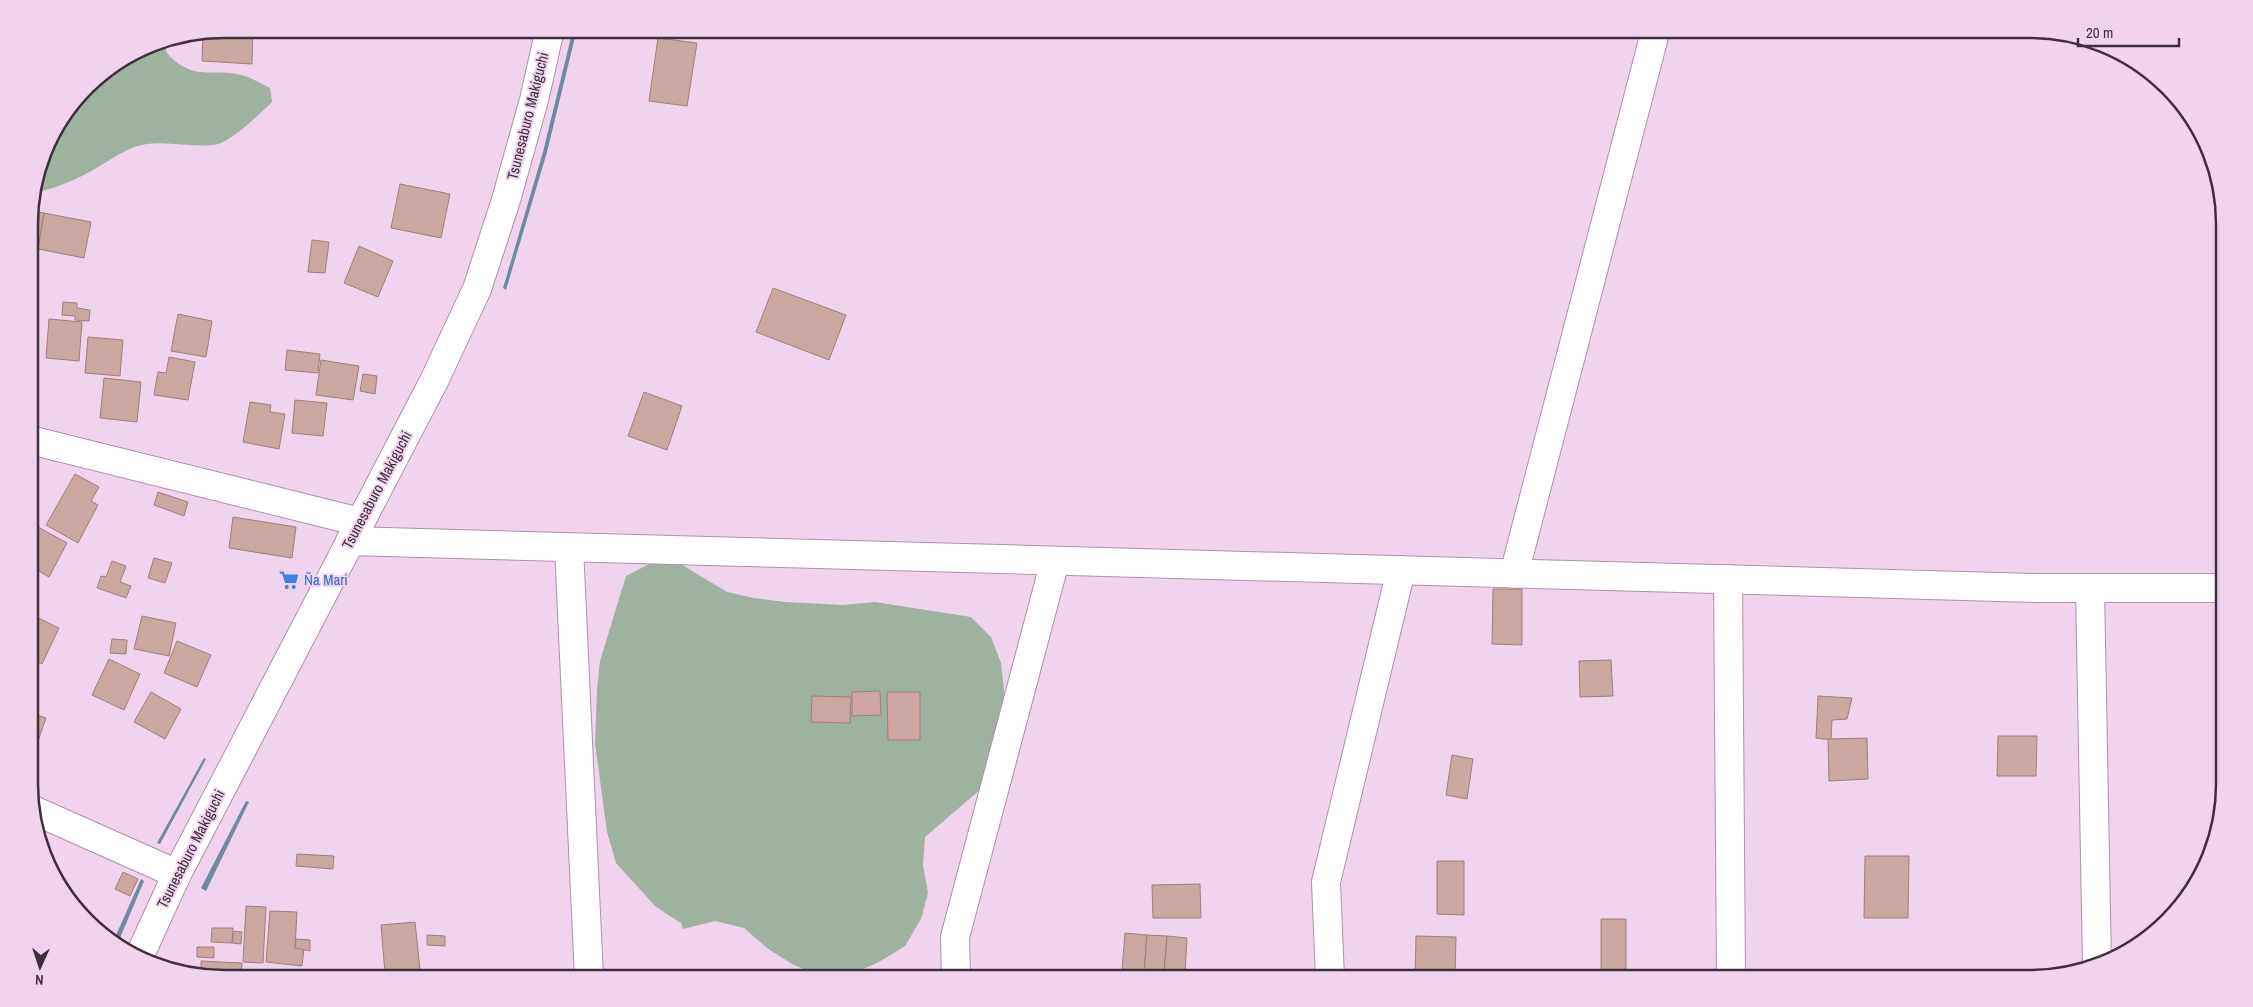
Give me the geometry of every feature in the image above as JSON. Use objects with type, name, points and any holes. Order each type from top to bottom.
[{"type":"street","name":"Tsunesaburo Makiguchi","points":[[142,950],[177,874],[434,381],[477,289],[506,200],[532,109],[548,38]]},
{"type":"street","points":[[1514,574],[1654,38]]},
{"type":"street","points":[[38,442],[355,532],[569,548],[2090,588],[2216,588]]},
{"type":"street","points":[[569,548],[589,970]]},
{"type":"street","points":[[956,970],[956,937],[1055,561]]},
{"type":"street","points":[[1330,970],[1326,882],[1401,570]]},
{"type":"street","points":[[1728,579],[1731,970]]},
{"type":"street","points":[[2090,588],[2097,956]]},
{"type":"street","points":[[40,813],[177,874]]},
{"type":"green space","points":[[166,46],[166,52],[176,62],[186,68],[204,72],[234,73],[248,77],[270,88],[272,102],[244,127],[221,143],[204,146],[164,143],[144,144],[123,152],[78,178],[40,191],[47,164],[69,120],[92,92],[110,76],[141,57]]},
{"type":"green space","points":[[653,562],[679,563],[727,592],[785,602],[843,605],[875,602],[971,617],[991,637],[1001,663],[1007,719],[995,777],[925,837],[923,865],[928,893],[921,919],[905,946],[879,962],[861,970],[806,970],[767,948],[744,928],[715,921],[683,929],[681,923],[656,907],[616,863],[607,832],[595,743],[600,661],[626,576]]},
{"type":"water","points":[[571,38],[575,38],[547,152],[506,290],[503,288],[543,152]]},
{"type":"water","points":[[204,758],[206,759],[160,844],[157,843]]},
{"type":"water","points":[[246,801],[249,802],[206,891],[201,888]]},
{"type":"water","points":[[141,879],[144,881],[120,938],[116,935]]},
{"type":"building","points":[[253,38],[252,64],[202,61],[203,39]]},
{"type":"building","points":[[658,38],[697,43],[687,106],[649,101]]},
{"type":"building","points":[[400,184],[450,194],[441,238],[391,228]]},
{"type":"building","points":[[38,212],[44,213],[38,245]]},
{"type":"building","points":[[44,213],[91,222],[84,258],[38,249]]},
{"type":"building","points":[[312,240],[329,242],[325,273],[308,272]]},
{"type":"building","points":[[359,246],[393,261],[378,297],[344,283]]},
{"type":"building","points":[[773,288],[846,315],[829,360],[756,332]]},
{"type":"building","points":[[63,302],[77,303],[77,308],[90,310],[89,321],[75,320],[75,316],[62,315]]},
{"type":"building","points":[[178,314],[212,321],[206,357],[171,351]]},
{"type":"building","points":[[49,319],[82,322],[79,361],[46,358]]},
{"type":"building","points":[[88,337],[123,340],[120,376],[85,373]]},
{"type":"building","points":[[287,350],[320,354],[318,373],[285,370]]},
{"type":"building","points":[[169,357],[195,362],[188,400],[154,395],[158,372],[166,373]]},
{"type":"building","points":[[321,360],[359,366],[353,400],[316,395]]},
{"type":"building","points":[[363,374],[377,376],[375,394],[360,391]]},
{"type":"building","points":[[104,378],[141,382],[137,422],[100,418]]},
{"type":"building","points":[[644,392],[682,406],[667,450],[628,436]]},
{"type":"building","points":[[295,400],[327,403],[323,436],[292,433]]},
{"type":"building","points":[[250,402],[271,405],[270,412],[285,414],[279,449],[243,442]]},
{"type":"building","points":[[75,474],[99,487],[91,501],[98,505],[78,543],[46,525]]},
{"type":"building","points":[[158,492],[188,502],[184,516],[154,505]]},
{"type":"building","points":[[233,517],[296,527],[292,558],[229,548]]},
{"type":"building","points":[[38,527],[67,543],[49,577],[38,571]]},
{"type":"building","points":[[154,558],[172,563],[165,583],[148,578]]},
{"type":"building","points":[[112,561],[126,566],[120,582],[131,586],[126,598],[97,588],[101,576],[106,577]]},
{"type":"building","points":[[1493,589],[1522,589],[1522,645],[1492,644]]},
{"type":"building","points":[[142,616],[176,623],[169,656],[134,649]]},
{"type":"building","points":[[38,618],[59,628],[42,664],[38,662]]},
{"type":"building","points":[[112,639],[127,640],[126,654],[110,653]]},
{"type":"building","points":[[177,641],[211,655],[197,687],[164,673]]},
{"type":"building","points":[[109,659],[140,674],[124,710],[92,695]]},
{"type":"building","points":[[1611,660],[1613,696],[1580,697],[1579,661]]},
{"type":"building","points":[[880,691],[881,715],[852,716],[852,692]]},
{"type":"building","points":[[151,692],[181,709],[165,739],[134,722]]},
{"type":"building","points":[[887,692],[920,692],[920,740],[888,740]]},
{"type":"building","points":[[812,696],[851,697],[850,723],[811,722]]},
{"type":"building","points":[[1818,696],[1852,698],[1847,719],[1832,720],[1831,740],[1816,738]]},
{"type":"building","points":[[38,716],[46,718],[38,741]]},
{"type":"building","points":[[1998,736],[2037,736],[2036,776],[1997,776]]},
{"type":"building","points":[[1867,738],[1868,779],[1829,781],[1828,739]]},
{"type":"building","points":[[1452,755],[1473,759],[1467,799],[1446,795]]},
{"type":"building","points":[[297,854],[334,856],[333,869],[296,866]]},
{"type":"building","points":[[1865,856],[1909,856],[1908,918],[1864,918]]},
{"type":"building","points":[[1437,861],[1464,861],[1464,915],[1437,914]]},
{"type":"building","points":[[123,872],[138,879],[130,896],[115,889]]},
{"type":"building","points":[[1200,884],[1201,918],[1153,918],[1152,885]]},
{"type":"building","points":[[246,906],[266,907],[263,963],[243,962]]},
{"type":"building","points":[[270,911],[297,912],[295,948],[304,948],[302,966],[266,962]]},
{"type":"building","points":[[1601,919],[1626,919],[1626,970],[1601,970]]},
{"type":"building","points":[[415,922],[420,970],[385,970],[381,925]]},
{"type":"building","points":[[212,928],[233,928],[232,943],[211,942]]},
{"type":"building","points":[[234,931],[242,932],[241,944],[232,943]]},
{"type":"building","points":[[1125,933],[1147,935],[1144,970],[1122,970]]},
{"type":"building","points":[[427,935],[445,936],[445,946],[427,945]]},
{"type":"building","points":[[1147,935],[1167,936],[1164,970],[1144,970]]},
{"type":"building","points":[[1167,936],[1187,938],[1185,970],[1164,970]]},
{"type":"building","points":[[1416,936],[1456,937],[1455,970],[1415,970]]},
{"type":"building","points":[[296,939],[310,940],[310,951],[295,948]]},
{"type":"building","points":[[197,947],[214,947],[214,958],[197,957]]},
{"type":"building","points":[[201,961],[242,963],[242,970],[201,968]]},
{"type":"place","name":"Ña Mari","points":[[289,580]]}]
